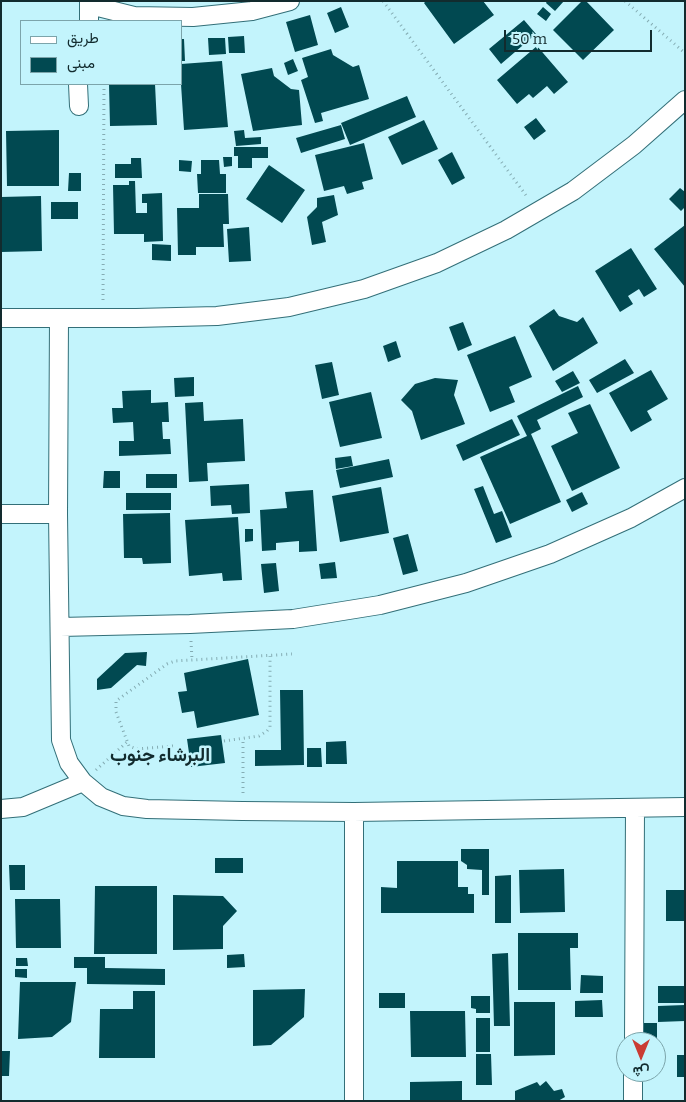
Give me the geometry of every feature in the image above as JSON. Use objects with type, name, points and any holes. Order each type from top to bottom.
[{"type":"street","points":[[89,9],[134,16],[193,18],[252,11],[290,1]]},
{"type":"street","points":[[78,85],[79,106]]},
{"type":"street","points":[[1,318],[217,316],[289,307],[364,289],[437,263],[506,230],[538,212],[573,191],[634,145],[685,100]]},
{"type":"street","points":[[59,318],[58,514],[59,716],[61,740],[69,763],[83,782],[101,797],[123,806],[147,809],[242,811],[354,812],[685,807]]},
{"type":"street","points":[[60,627],[293,619],[380,605],[466,583],[550,554],[630,518],[685,488]]},
{"type":"street","points":[[1,514],[58,514]]},
{"type":"street","points":[[1,809],[23,807],[83,782]]},
{"type":"street","points":[[634,1032],[635,808]]},
{"type":"street","points":[[354,812],[354,1101]]},
{"type":"street","points":[[633,1082],[633,1101]]},
{"type":"path","points":[[383,1],[538,212]]},
{"type":"path","points":[[625,1],[685,53]]},
{"type":"path","points":[[103,318],[104,85]]},
{"type":"path","points":[[173,746],[133,749],[127,742],[116,712],[116,701],[167,664],[175,661],[292,654]]},
{"type":"path","points":[[224,741],[264,734],[270,727],[270,656]]},
{"type":"path","points":[[242,811],[243,738]]},
{"type":"path","points":[[83,782],[127,742]]},
{"type":"building","points":[[426,1],[483,1],[494,15],[454,44],[424,3]]},
{"type":"building","points":[[547,1],[564,1],[555,11],[546,3]]},
{"type":"building","points":[[582,1],[586,1],[614,30],[583,60],[553,30]]},
{"type":"building","points":[[341,7],[349,27],[335,33],[327,13]]},
{"type":"building","points":[[543,7],[551,14],[546,21],[537,14]]},
{"type":"building","points":[[310,15],[318,45],[295,52],[286,22]]},
{"type":"building","points":[[524,20],[536,34],[501,64],[489,49]]},
{"type":"building","points":[[244,36],[245,53],[229,53],[228,37]]},
{"type":"building","points":[[208,38],[225,38],[226,54],[209,55]]},
{"type":"building","points":[[182,39],[184,39],[185,61],[182,61]]},
{"type":"building","points":[[537,46],[568,82],[554,94],[547,86],[533,98],[529,94],[517,104],[497,80]]},
{"type":"building","points":[[331,49],[333,55],[353,67],[359,65],[369,99],[321,113],[323,121],[315,123],[301,80],[308,77],[302,58]]},
{"type":"building","points":[[293,59],[298,71],[288,75],[284,63]]},
{"type":"building","points":[[222,61],[228,127],[184,130],[181,85],[182,64]]},
{"type":"building","points":[[272,68],[274,76],[291,89],[299,90],[302,125],[253,131],[241,74]]},
{"type":"building","points":[[109,85],[155,85],[157,125],[110,126]]},
{"type":"building","points":[[407,96],[416,117],[350,145],[341,123]]},
{"type":"building","points":[[536,118],[546,131],[534,140],[524,127]]},
{"type":"building","points":[[424,120],[438,149],[402,165],[388,137]]},
{"type":"building","points":[[341,125],[345,139],[301,153],[296,138]]},
{"type":"building","points":[[59,130],[59,186],[7,186],[6,131]]},
{"type":"building","points":[[244,130],[245,138],[261,137],[261,144],[236,146],[234,131]]},
{"type":"building","points":[[364,143],[373,179],[362,182],[364,189],[347,194],[344,186],[324,191],[315,155]]},
{"type":"building","points":[[234,147],[268,147],[268,158],[252,158],[252,168],[238,168],[238,156],[234,156]]},
{"type":"building","points":[[452,152],[465,178],[452,185],[438,160]]},
{"type":"building","points":[[223,157],[232,157],[232,166],[224,167]]},
{"type":"building","points":[[131,158],[141,158],[142,178],[115,178],[115,164],[131,164]]},
{"type":"building","points":[[179,160],[192,161],[191,172],[179,171]]},
{"type":"building","points":[[201,160],[219,160],[220,174],[226,174],[226,193],[198,193],[197,174],[201,174]]},
{"type":"building","points":[[269,165],[305,190],[282,223],[246,199]]},
{"type":"building","points":[[69,173],[81,173],[81,191],[68,191]]},
{"type":"building","points":[[129,181],[135,181],[136,213],[147,213],[147,203],[142,203],[142,194],[162,193],[163,241],[144,242],[144,234],[114,234],[113,185],[129,185]]},
{"type":"building","points":[[680,188],[685,192],[685,207],[681,211],[669,199]]},
{"type":"building","points":[[199,194],[228,194],[229,224],[223,224],[224,247],[196,247],[196,255],[178,255],[177,208],[199,208]]},
{"type":"building","points":[[334,195],[338,215],[322,222],[326,242],[312,245],[307,217],[317,207],[317,198]]},
{"type":"building","points":[[41,196],[42,251],[1,252],[1,197]]},
{"type":"building","points":[[51,202],[78,202],[78,219],[51,219]]},
{"type":"building","points":[[685,225],[685,287],[654,249]]},
{"type":"building","points":[[249,227],[251,261],[229,262],[227,229]]},
{"type":"building","points":[[152,244],[171,245],[171,261],[152,260]]},
{"type":"building","points":[[631,248],[657,289],[644,297],[639,289],[628,296],[633,304],[620,312],[595,271]]},
{"type":"building","points":[[554,309],[559,316],[577,322],[583,317],[598,343],[553,371],[529,326]]},
{"type":"building","points":[[463,322],[472,345],[458,351],[449,327]]},
{"type":"building","points":[[515,336],[532,377],[509,387],[515,402],[490,412],[467,355]]},
{"type":"building","points":[[396,341],[401,357],[388,362],[383,346]]},
{"type":"building","points":[[625,359],[634,373],[597,393],[589,380]]},
{"type":"building","points":[[332,362],[339,395],[322,399],[315,365]]},
{"type":"building","points":[[651,370],[668,399],[647,411],[652,420],[631,432],[609,393]]},
{"type":"building","points":[[573,371],[580,383],[562,392],[555,381]]},
{"type":"building","points":[[194,377],[194,396],[175,397],[174,378]]},
{"type":"building","points":[[435,378],[458,380],[454,395],[465,424],[421,440],[412,411],[401,400],[415,384]]},
{"type":"building","points":[[578,386],[583,397],[537,420],[541,429],[531,434],[561,502],[510,524],[480,457],[527,436],[517,416]]},
{"type":"building","points":[[151,390],[151,403],[168,402],[169,422],[162,422],[163,439],[170,439],[171,454],[119,456],[119,441],[134,441],[133,422],[113,423],[112,408],[123,408],[122,391]]},
{"type":"building","points":[[371,392],[382,438],[340,447],[329,402]]},
{"type":"building","points":[[203,402],[204,421],[243,419],[245,461],[207,463],[208,481],[189,482],[185,403]]},
{"type":"building","points":[[590,404],[620,468],[572,491],[551,446],[578,433],[568,413]]},
{"type":"building","points":[[512,419],[520,435],[463,461],[456,445]]},
{"type":"building","points":[[351,456],[353,466],[336,469],[335,458]]},
{"type":"building","points":[[389,459],[393,477],[340,488],[336,470]]},
{"type":"building","points":[[104,471],[120,471],[120,488],[103,488]]},
{"type":"building","points":[[146,474],[177,474],[177,488],[146,488]]},
{"type":"building","points":[[249,484],[250,513],[232,514],[231,505],[211,506],[210,486]]},
{"type":"building","points":[[483,486],[494,514],[502,511],[512,537],[496,543],[474,489]]},
{"type":"building","points":[[381,487],[389,533],[340,542],[332,496]]},
{"type":"building","points":[[313,490],[317,551],[299,552],[299,541],[276,543],[276,550],[262,551],[260,510],[287,508],[285,492]]},
{"type":"building","points":[[582,492],[588,504],[572,512],[566,500]]},
{"type":"building","points":[[126,493],[171,493],[171,510],[126,510]]},
{"type":"building","points":[[170,513],[171,563],[143,564],[142,558],[124,558],[123,514]]},
{"type":"building","points":[[238,517],[242,580],[223,581],[222,573],[189,576],[185,520]]},
{"type":"building","points":[[245,529],[253,529],[253,541],[245,542]]},
{"type":"building","points":[[408,534],[418,571],[403,575],[393,538]]},
{"type":"building","points":[[335,562],[337,578],[321,579],[319,564]]},
{"type":"building","points":[[276,563],[279,591],[264,593],[261,564]]},
{"type":"building","points":[[147,652],[146,666],[137,665],[111,688],[97,690],[97,679],[125,653]]},
{"type":"building","points":[[248,659],[259,715],[197,728],[194,711],[182,713],[178,692],[187,691],[184,673]]},
{"type":"building","points":[[280,690],[303,690],[304,765],[255,766],[255,750],[281,750]]},
{"type":"building","points":[[221,735],[225,763],[191,767],[187,739]]},
{"type":"building","points":[[346,741],[347,764],[326,764],[326,742]]},
{"type":"building","points":[[307,748],[321,748],[322,767],[307,767]]},
{"type":"building","points":[[461,849],[489,849],[489,895],[482,895],[482,870],[467,869],[467,865],[461,861]]},
{"type":"building","points":[[215,858],[243,858],[243,873],[215,873]]},
{"type":"building","points":[[397,861],[458,861],[458,887],[468,887],[468,894],[474,894],[474,913],[381,913],[381,887],[397,888]]},
{"type":"building","points":[[9,865],[25,865],[25,890],[10,890]]},
{"type":"building","points":[[564,869],[565,912],[520,913],[519,870]]},
{"type":"building","points":[[511,875],[511,923],[495,923],[495,876]]},
{"type":"building","points":[[95,886],[157,886],[157,954],[94,954]]},
{"type":"building","points":[[666,890],[685,890],[685,921],[666,921]]},
{"type":"building","points":[[173,895],[223,896],[237,911],[223,926],[223,949],[173,950]]},
{"type":"building","points":[[15,899],[60,899],[61,948],[16,948]]},
{"type":"building","points":[[518,933],[578,933],[578,948],[570,948],[571,990],[518,990]]},
{"type":"building","points":[[508,953],[510,1026],[494,1026],[492,954]]},
{"type":"building","points":[[244,954],[245,967],[227,968],[227,955]]},
{"type":"building","points":[[74,957],[105,957],[105,968],[165,969],[165,985],[87,984],[87,968],[74,968]]},
{"type":"building","points":[[16,958],[27,958],[28,966],[16,966]]},
{"type":"building","points":[[15,969],[27,969],[27,978],[15,977]]},
{"type":"building","points":[[581,975],[603,976],[603,993],[580,993]]},
{"type":"building","points":[[20,982],[76,982],[71,1022],[52,1037],[18,1039]]},
{"type":"building","points":[[658,986],[685,986],[685,1003],[658,1003]]},
{"type":"building","points":[[305,989],[304,1017],[271,1045],[253,1046],[253,990]]},
{"type":"building","points":[[133,991],[155,991],[155,1058],[99,1058],[100,1009],[133,1009]]},
{"type":"building","points":[[379,993],[405,993],[405,1008],[379,1008]]},
{"type":"building","points":[[471,996],[490,996],[490,1013],[476,1013],[476,1009],[471,1008]]},
{"type":"building","points":[[602,1000],[603,1017],[575,1017],[575,1001]]},
{"type":"building","points":[[514,1002],[555,1002],[555,1055],[514,1056]]},
{"type":"building","points":[[685,1005],[685,1021],[658,1022],[658,1006]]},
{"type":"building","points":[[410,1011],[465,1011],[466,1057],[411,1057]]},
{"type":"building","points":[[476,1018],[490,1018],[490,1052],[476,1052]]},
{"type":"building","points":[[642,1023],[657,1023],[657,1032],[642,1032]]},
{"type":"building","points":[[1,1051],[10,1051],[9,1076],[1,1076]]},
{"type":"building","points":[[476,1054],[491,1054],[492,1085],[476,1085]]},
{"type":"building","points":[[677,1055],[685,1055],[685,1077],[677,1077]]},
{"type":"building","points":[[462,1081],[462,1101],[410,1101],[410,1082]]},
{"type":"building","points":[[546,1081],[554,1091],[562,1089],[565,1097],[558,1101],[515,1101],[515,1091],[537,1082],[540,1086]]},
{"type":"district","name":"البرشاء جنوب","points":[[160,756]]}]
